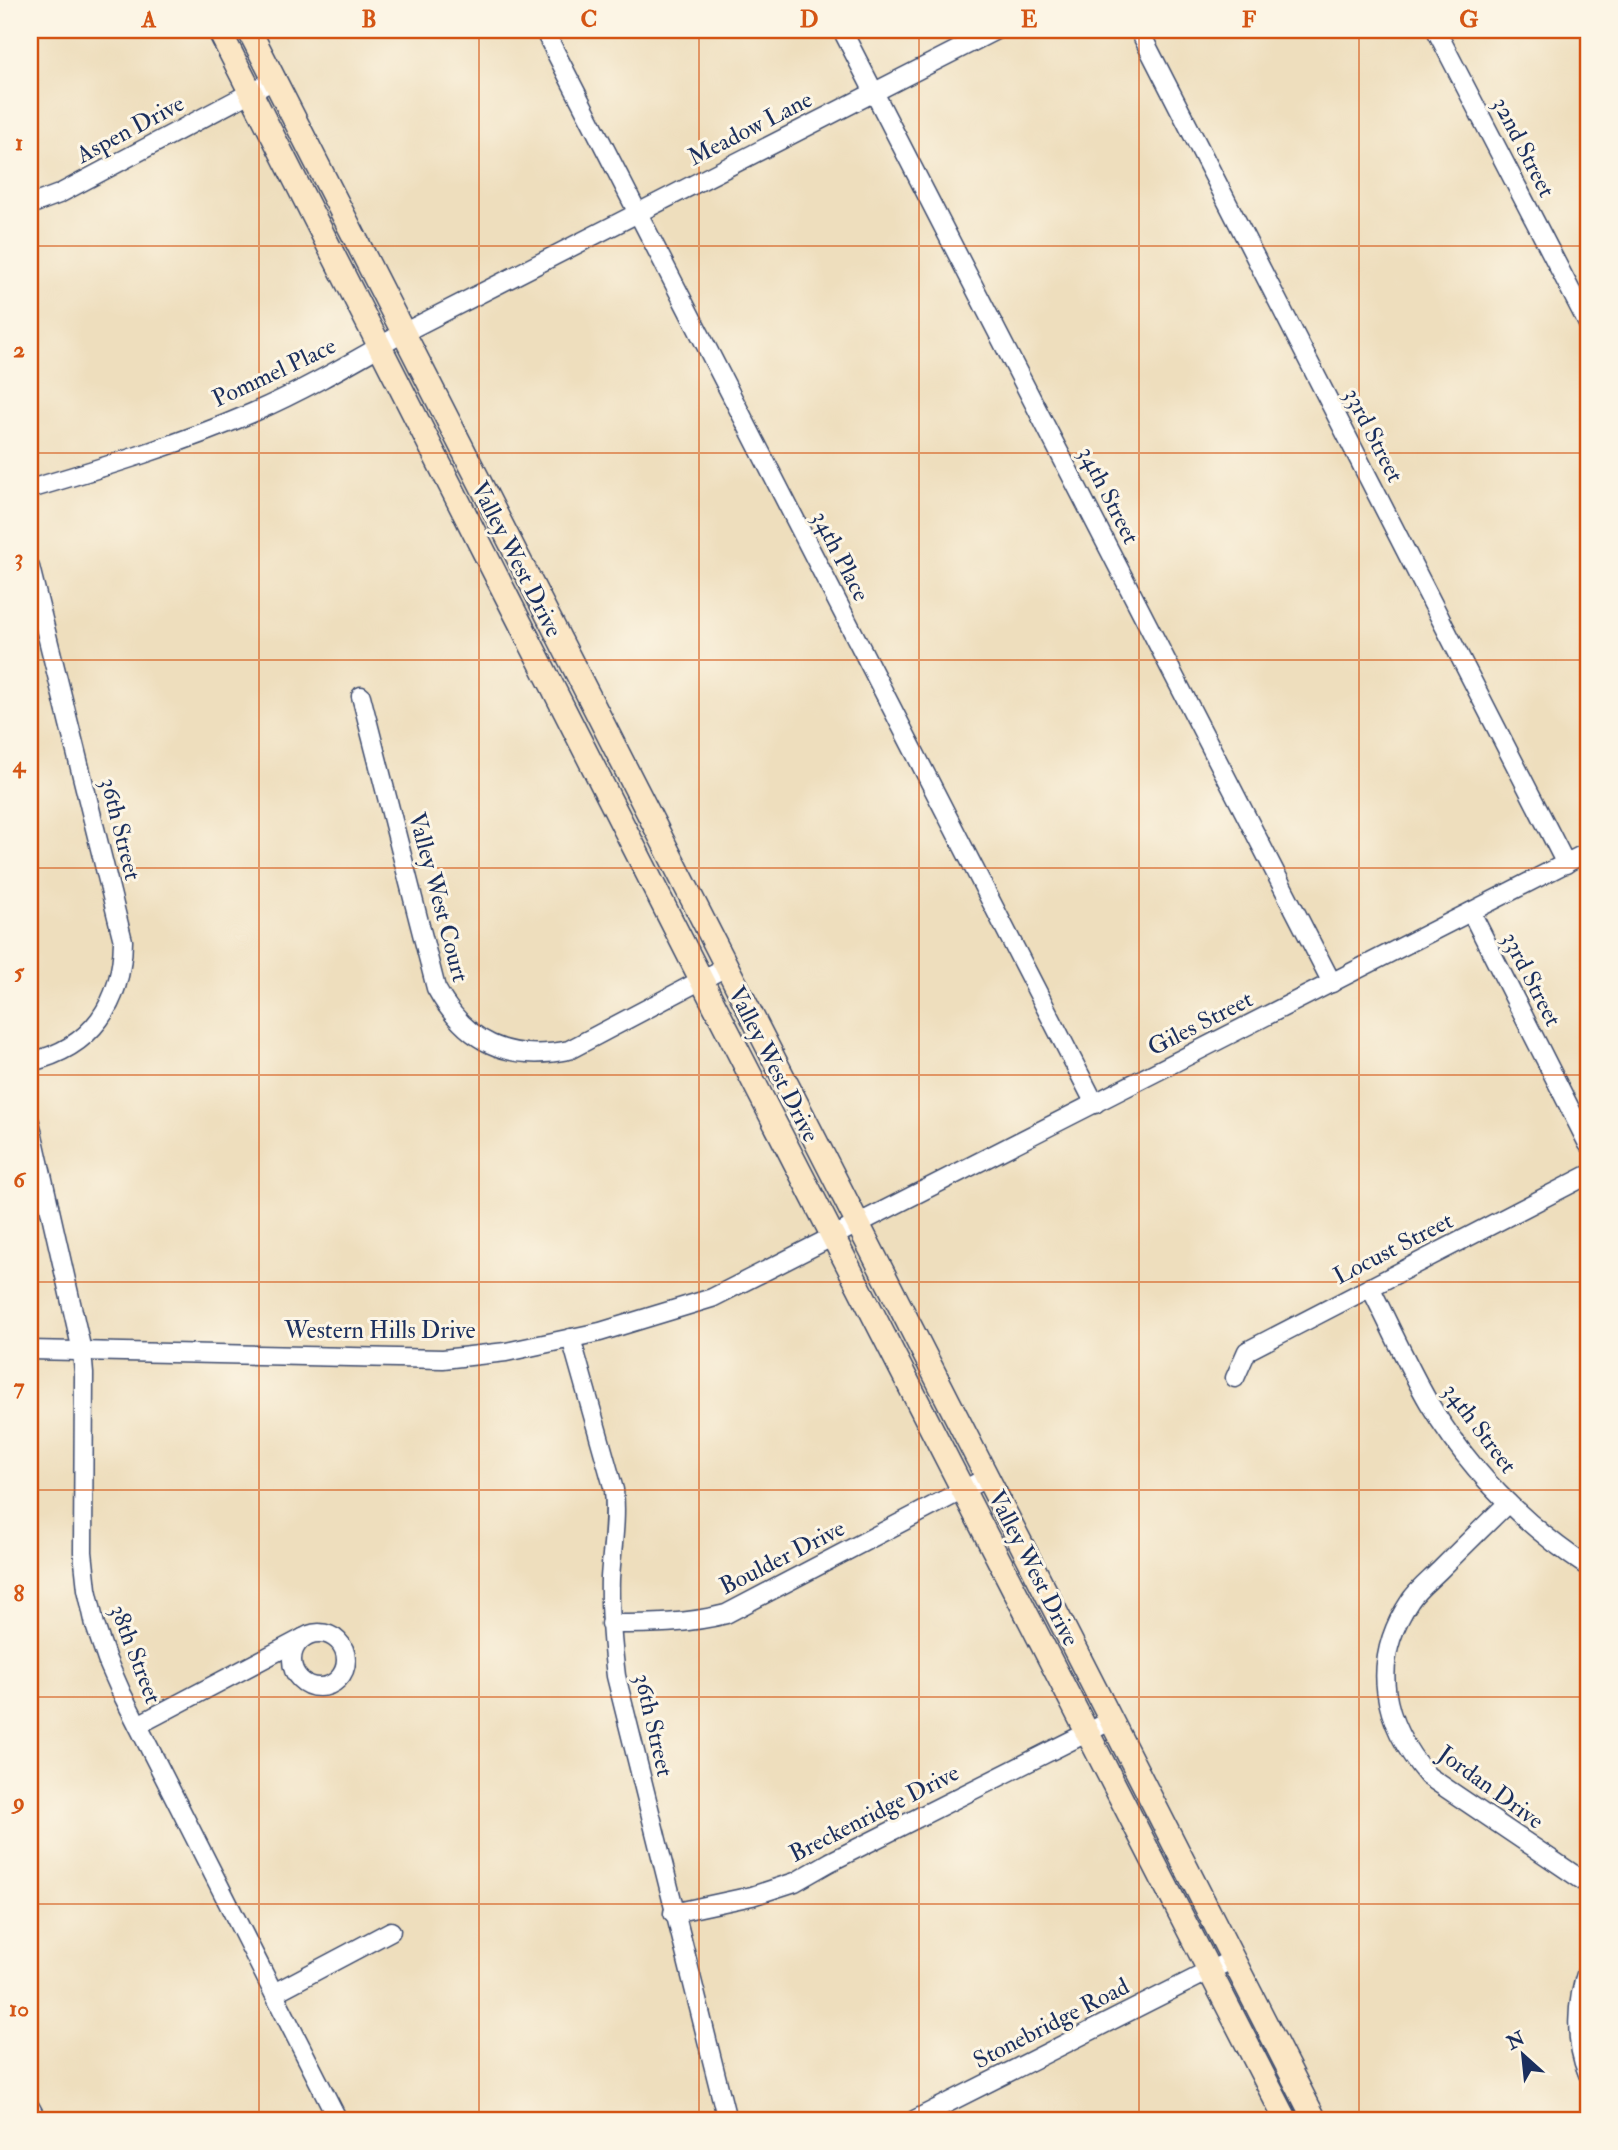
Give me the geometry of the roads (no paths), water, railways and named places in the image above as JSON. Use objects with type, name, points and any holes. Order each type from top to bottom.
[{"type":"main road","name":"Valley West Drive","points":[[219,30],[702,981],[1286,2120]]},
{"type":"main road","name":"Valley West Drive","points":[[249,30],[1315,2120]]},
{"type":"street","name":"34th Place","points":[[544,30],[1095,1104]]},
{"type":"street","name":"34th Street","points":[[842,30],[1332,983]]},
{"type":"street","name":"Meadow Lane","points":[[526,270],[996,30]]},
{"type":"street","name":"33rd Street","points":[[1139,30],[1566,863]]},
{"type":"street","name":"32nd Street","points":[[1436,30],[1588,324]]},
{"type":"street","name":"Aspen Drive","points":[[30,205],[59,194],[275,80]]},
{"type":"street","name":"Pommel Place","points":[[30,489],[93,471],[252,412],[328,375],[526,270]]},
{"type":"street","name":"36th Street","points":[[30,567],[123,941],[123,964],[118,987],[108,1008],[94,1027],[77,1042],[44,1059],[30,1062]]},
{"type":"street","name":"Valley West Court","points":[[361,696],[436,988],[447,1008],[462,1026],[501,1049],[523,1054],[569,1050],[726,967]]},
{"type":"street","name":"Giles Street","points":[[835,1237],[1588,852]]},
{"type":"street","name":"33rd Street","points":[[1471,912],[1588,1144]]},
{"type":"street","name":"38th Street","points":[[30,1122],[82,1351],[85,1426],[83,1552],[95,1625],[107,1660],[138,1725],[338,2120]]},
{"type":"street","name":"Locust Street","points":[[1235,1378],[1248,1351],[1588,1175]]},
{"type":"street","name":"Western Hills Drive","points":[[30,1350],[443,1359],[506,1352],[600,1332],[712,1298],[835,1237]]},
{"type":"street","name":"34th Street","points":[[1370,1287],[1429,1403],[1465,1456],[1508,1503],[1549,1541],[1588,1567]]},
{"type":"street","name":"36th Street","points":[[571,1338],[614,1490],[610,1624],[616,1676],[673,1913],[727,2120]]},
{"type":"street","name":"Boulder Drive","points":[[610,1624],[665,1623],[708,1619],[726,1614],[988,1477]]},
{"type":"street","name":"Jordan Drive","points":[[1508,1503],[1411,1598],[1397,1622],[1388,1649],[1385,1676],[1387,1704],[1396,1731],[1410,1755],[1428,1776],[1588,1884]]},
{"type":"street","points":[[138,1725],[303,1638]]},
{"type":"street","name":"Breckenridge Drive","points":[[673,1913],[752,1896],[795,1882],[1112,1720]]},
{"type":"street","points":[[274,1993],[391,1931]]},
{"type":"street","name":"Stonebridge Road","points":[[914,2120],[1233,1959]]},
{"type":"street","points":[[1588,1968],[1579,1998],[1579,2042],[1588,2074]]},
{"type":"street","points":[[30,2106],[37,2120]]}]
